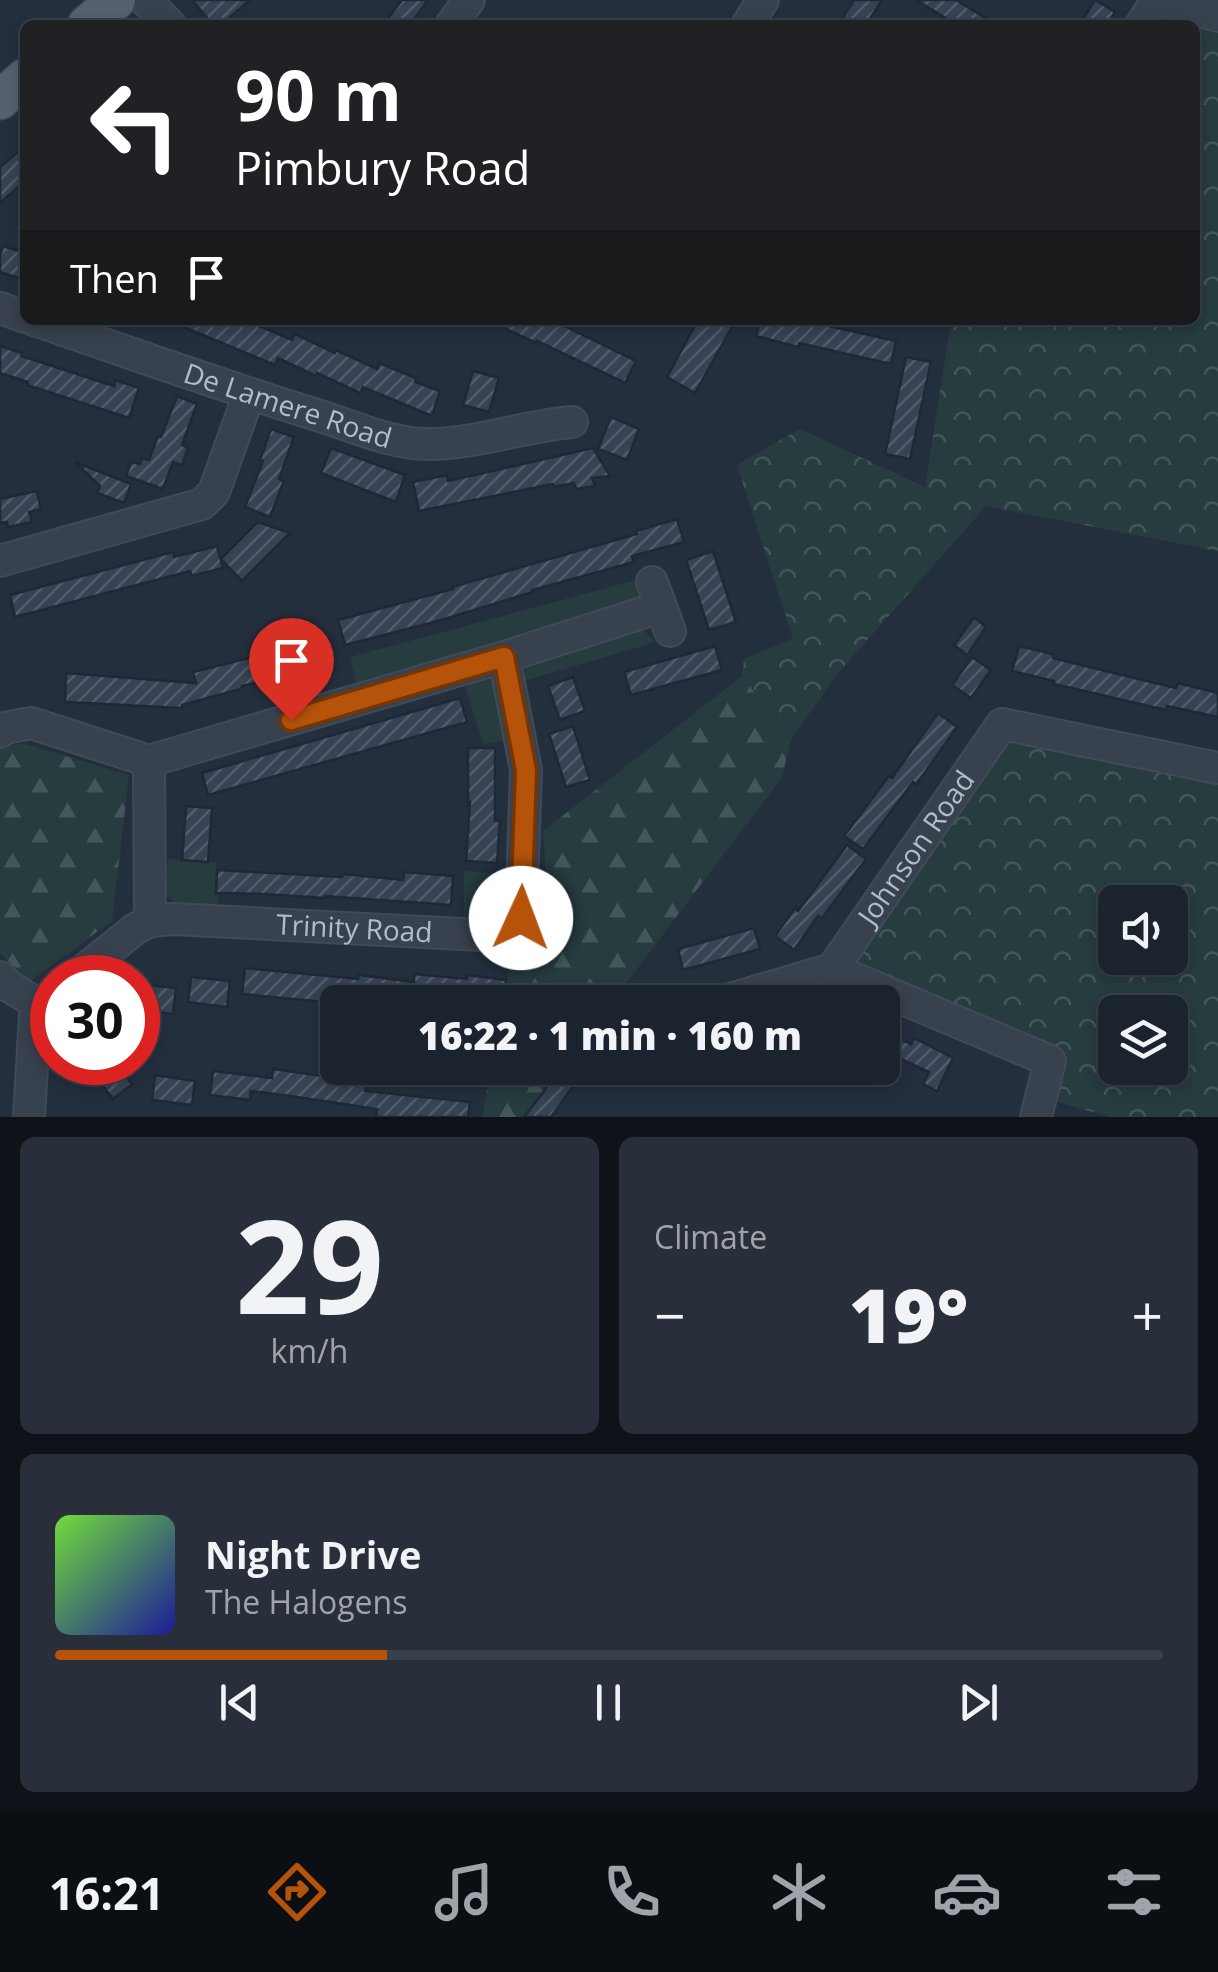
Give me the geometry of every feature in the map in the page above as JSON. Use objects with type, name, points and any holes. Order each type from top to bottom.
[{"type":"main road","points":[[92,20],[116,0]]},
{"type":"main road","points":[[0,100],[20,82]]},
{"type":"street","points":[[145,0],[165,20]]},
{"type":"street","points":[[1160,0],[1218,16]]},
{"type":"street","name":"De Lamere Road","points":[[49,325],[400,441],[457,442],[555,416]]},
{"type":"street","points":[[0,561],[202,504],[214,492],[249,394]]},
{"type":"street","points":[[0,732],[31,724],[149,761],[661,607]]},
{"type":"street","name":"Trinity Road","points":[[150,921],[174,919],[500,936],[512,928],[521,918],[526,770],[504,657]]},
{"type":"street","name":"Johnson Road","points":[[832,969],[1002,724],[1218,768]]},
{"type":"street","points":[[103,955],[150,921],[149,761]]},
{"type":"street","points":[[778,985],[832,969],[1050,1062],[1036,1117]]},
{"type":"street","points":[[0,977],[10,987],[30,994]]},
{"type":"street","points":[[28,1117],[30,1082]]},
{"type":"green space","points":[[1159,13],[1185,20],[1155,20]]},
{"type":"green space","points":[[1200,24],[1218,29],[1218,551],[986,506],[839,672],[791,739],[742,676],[744,659],[793,639],[737,465],[800,429],[925,487],[950,328],[1200,325]]},
{"type":"green space","points":[[636,580],[638,596],[623,610],[357,686],[350,657]]},
{"type":"green space","points":[[641,628],[656,642],[524,681],[533,656]]},
{"type":"green space","points":[[482,675],[495,682],[508,740],[483,744],[463,679]]},
{"type":"green space","points":[[742,676],[791,739],[782,777],[625,985],[506,985],[511,960],[546,872],[543,831]]},
{"type":"green space","points":[[1003,740],[1218,781],[1218,1117],[1111,1117],[1053,1101],[1048,1054],[900,989],[900,985],[849,966]]},
{"type":"green space","points":[[22,743],[129,775],[112,921],[66,955],[30,955],[29,982],[0,953],[0,748]]},
{"type":"green space","points":[[168,859],[216,862],[219,911],[179,905],[165,894]]},
{"type":"green space","points":[[464,871],[512,875],[508,908],[499,918],[464,920]]},
{"type":"green space","points":[[488,1085],[549,1085],[524,1117],[482,1117]]},
{"type":"building","points":[[192,0],[250,0],[227,20],[209,20]]},
{"type":"building","points":[[402,0],[428,0],[414,20],[387,20]]},
{"type":"building","points":[[854,0],[882,0],[869,20],[841,20]]},
{"type":"building","points":[[916,0],[956,0],[989,20],[949,20]]},
{"type":"building","points":[[1095,0],[1115,12],[1110,20],[1082,20]]},
{"type":"building","points":[[20,150],[20,185],[0,203],[0,167]]},
{"type":"building","points":[[3,246],[20,251],[20,278],[0,272]]},
{"type":"building","points":[[179,325],[257,325],[292,340],[295,334],[377,369],[379,363],[440,391],[432,416],[363,387],[360,393],[278,358],[275,365]]},
{"type":"building","points":[[498,325],[562,325],[636,361],[625,383]]},
{"type":"building","points":[[695,325],[733,325],[695,393],[667,377]]},
{"type":"building","points":[[759,325],[824,325],[896,341],[891,364],[756,336]]},
{"type":"building","points":[[0,346],[114,386],[115,380],[139,388],[129,418],[0,373]]},
{"type":"building","points":[[906,357],[931,362],[910,459],[885,454]]},
{"type":"building","points":[[473,371],[499,378],[489,412],[463,405]]},
{"type":"building","points":[[177,396],[197,404],[182,445],[188,448],[182,465],[173,462],[163,489],[126,476],[131,462],[149,460]]},
{"type":"building","points":[[611,417],[639,429],[627,460],[598,449]]},
{"type":"building","points":[[271,429],[294,437],[279,479],[284,481],[270,517],[245,507]]},
{"type":"building","points":[[331,448],[405,475],[396,502],[321,473]]},
{"type":"building","points":[[593,448],[610,476],[592,478],[595,486],[576,489],[574,483],[554,487],[553,484],[419,511],[413,482],[447,475],[448,481]]},
{"type":"building","points":[[75,462],[131,484],[124,503],[97,493],[100,486]]},
{"type":"building","points":[[37,491],[41,509],[29,512],[32,522],[8,527],[7,522],[0,523],[0,499]]},
{"type":"building","points":[[677,519],[684,542],[632,556],[634,562],[345,645],[338,620],[453,589]]},
{"type":"building","points":[[258,522],[290,533],[242,581],[221,559]]},
{"type":"building","points":[[217,546],[223,568],[192,576],[190,571],[15,617],[10,595],[173,552],[174,557]]},
{"type":"building","points":[[713,551],[736,622],[709,630],[686,560]]},
{"type":"building","points":[[974,617],[986,627],[967,655],[954,645]]},
{"type":"building","points":[[320,640],[326,666],[242,686],[182,708],[65,702],[66,673],[196,683],[193,672]]},
{"type":"building","points":[[715,646],[722,670],[631,695],[624,672]]},
{"type":"building","points":[[1019,646],[1176,688],[1178,683],[1218,693],[1218,717],[1167,706],[1166,710],[1012,671]]},
{"type":"building","points":[[972,657],[991,670],[971,698],[952,685]]},
{"type":"building","points":[[573,677],[585,711],[560,720],[548,686]]},
{"type":"building","points":[[460,698],[467,722],[208,795],[202,773]]},
{"type":"building","points":[[938,713],[957,727],[863,849],[844,836]]},
{"type":"building","points":[[573,726],[590,780],[566,787],[549,734]]},
{"type":"building","points":[[468,748],[495,748],[495,821],[500,821],[497,863],[466,861]]},
{"type":"building","points":[[186,806],[212,808],[208,862],[182,860]]},
{"type":"building","points":[[847,845],[866,859],[794,950],[775,936]]},
{"type":"building","points":[[217,870],[403,880],[404,872],[453,876],[451,905],[216,893]]},
{"type":"building","points":[[754,928],[760,949],[683,970],[678,949]]},
{"type":"building","points":[[245,968],[414,982],[414,974],[506,980],[506,985],[320,985],[320,1002],[242,994]]},
{"type":"building","points":[[191,977],[230,981],[227,1007],[188,1002]]},
{"type":"building","points":[[160,986],[176,988],[173,1014],[160,1013]]},
{"type":"building","points":[[914,1038],[953,1058],[937,1091],[923,1084],[929,1072],[900,1058],[900,1039],[911,1044]]},
{"type":"building","points":[[273,1069],[320,1076],[320,1085],[366,1085],[365,1091],[470,1102],[468,1117],[376,1117],[377,1109],[290,1096],[251,1091],[250,1100],[210,1095],[213,1071],[272,1078]]},
{"type":"building","points":[[160,1076],[195,1081],[192,1105],[152,1100]]},
{"type":"building","points":[[102,1085],[131,1085],[113,1099]]},
{"type":"building","points":[[549,1085],[574,1085],[551,1117],[524,1117]]},
{"type":"route","points":[[291,720],[504,657],[526,770],[521,918]]}]
